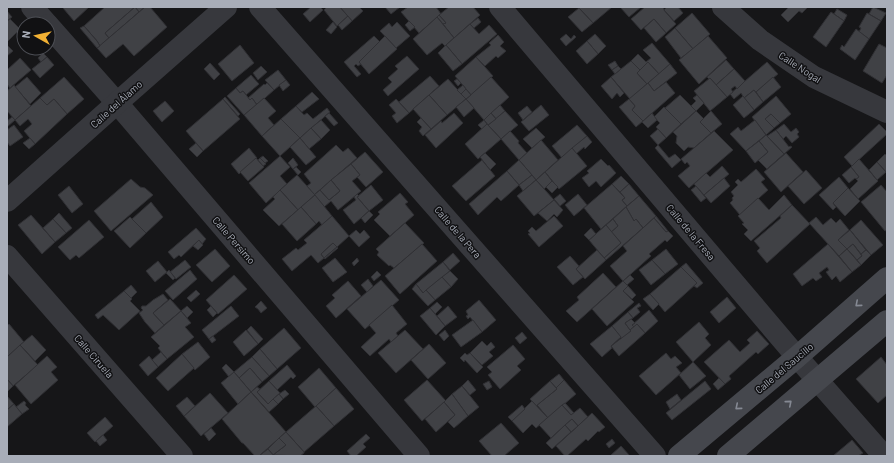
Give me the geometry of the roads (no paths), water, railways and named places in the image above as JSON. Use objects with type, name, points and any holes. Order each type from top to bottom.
[{"type":"street","name":"Calle Persimo","points":[[32,7],[40,16]]},
{"type":"street","name":"Calle del Álamo","points":[[7,201],[226,7]]},
{"type":"street","name":"Calle de la Pera","points":[[260,7],[655,456]]},
{"type":"street","name":"Calle de la Fresa","points":[[500,7],[797,357],[884,456]]},
{"type":"street","name":"Calle Nogal","points":[[723,7],[760,40],[814,77],[887,112]]},
{"type":"street","name":"Calle Persimo","points":[[56,34],[117,103],[419,456]]},
{"type":"street","name":"Calle Ciruela","points":[[7,256],[182,456]]},
{"type":"street","name":"Calle del Saucillo","points":[[679,456],[797,357],[887,278]]},
{"type":"street","points":[[728,456],[887,321]]}]
